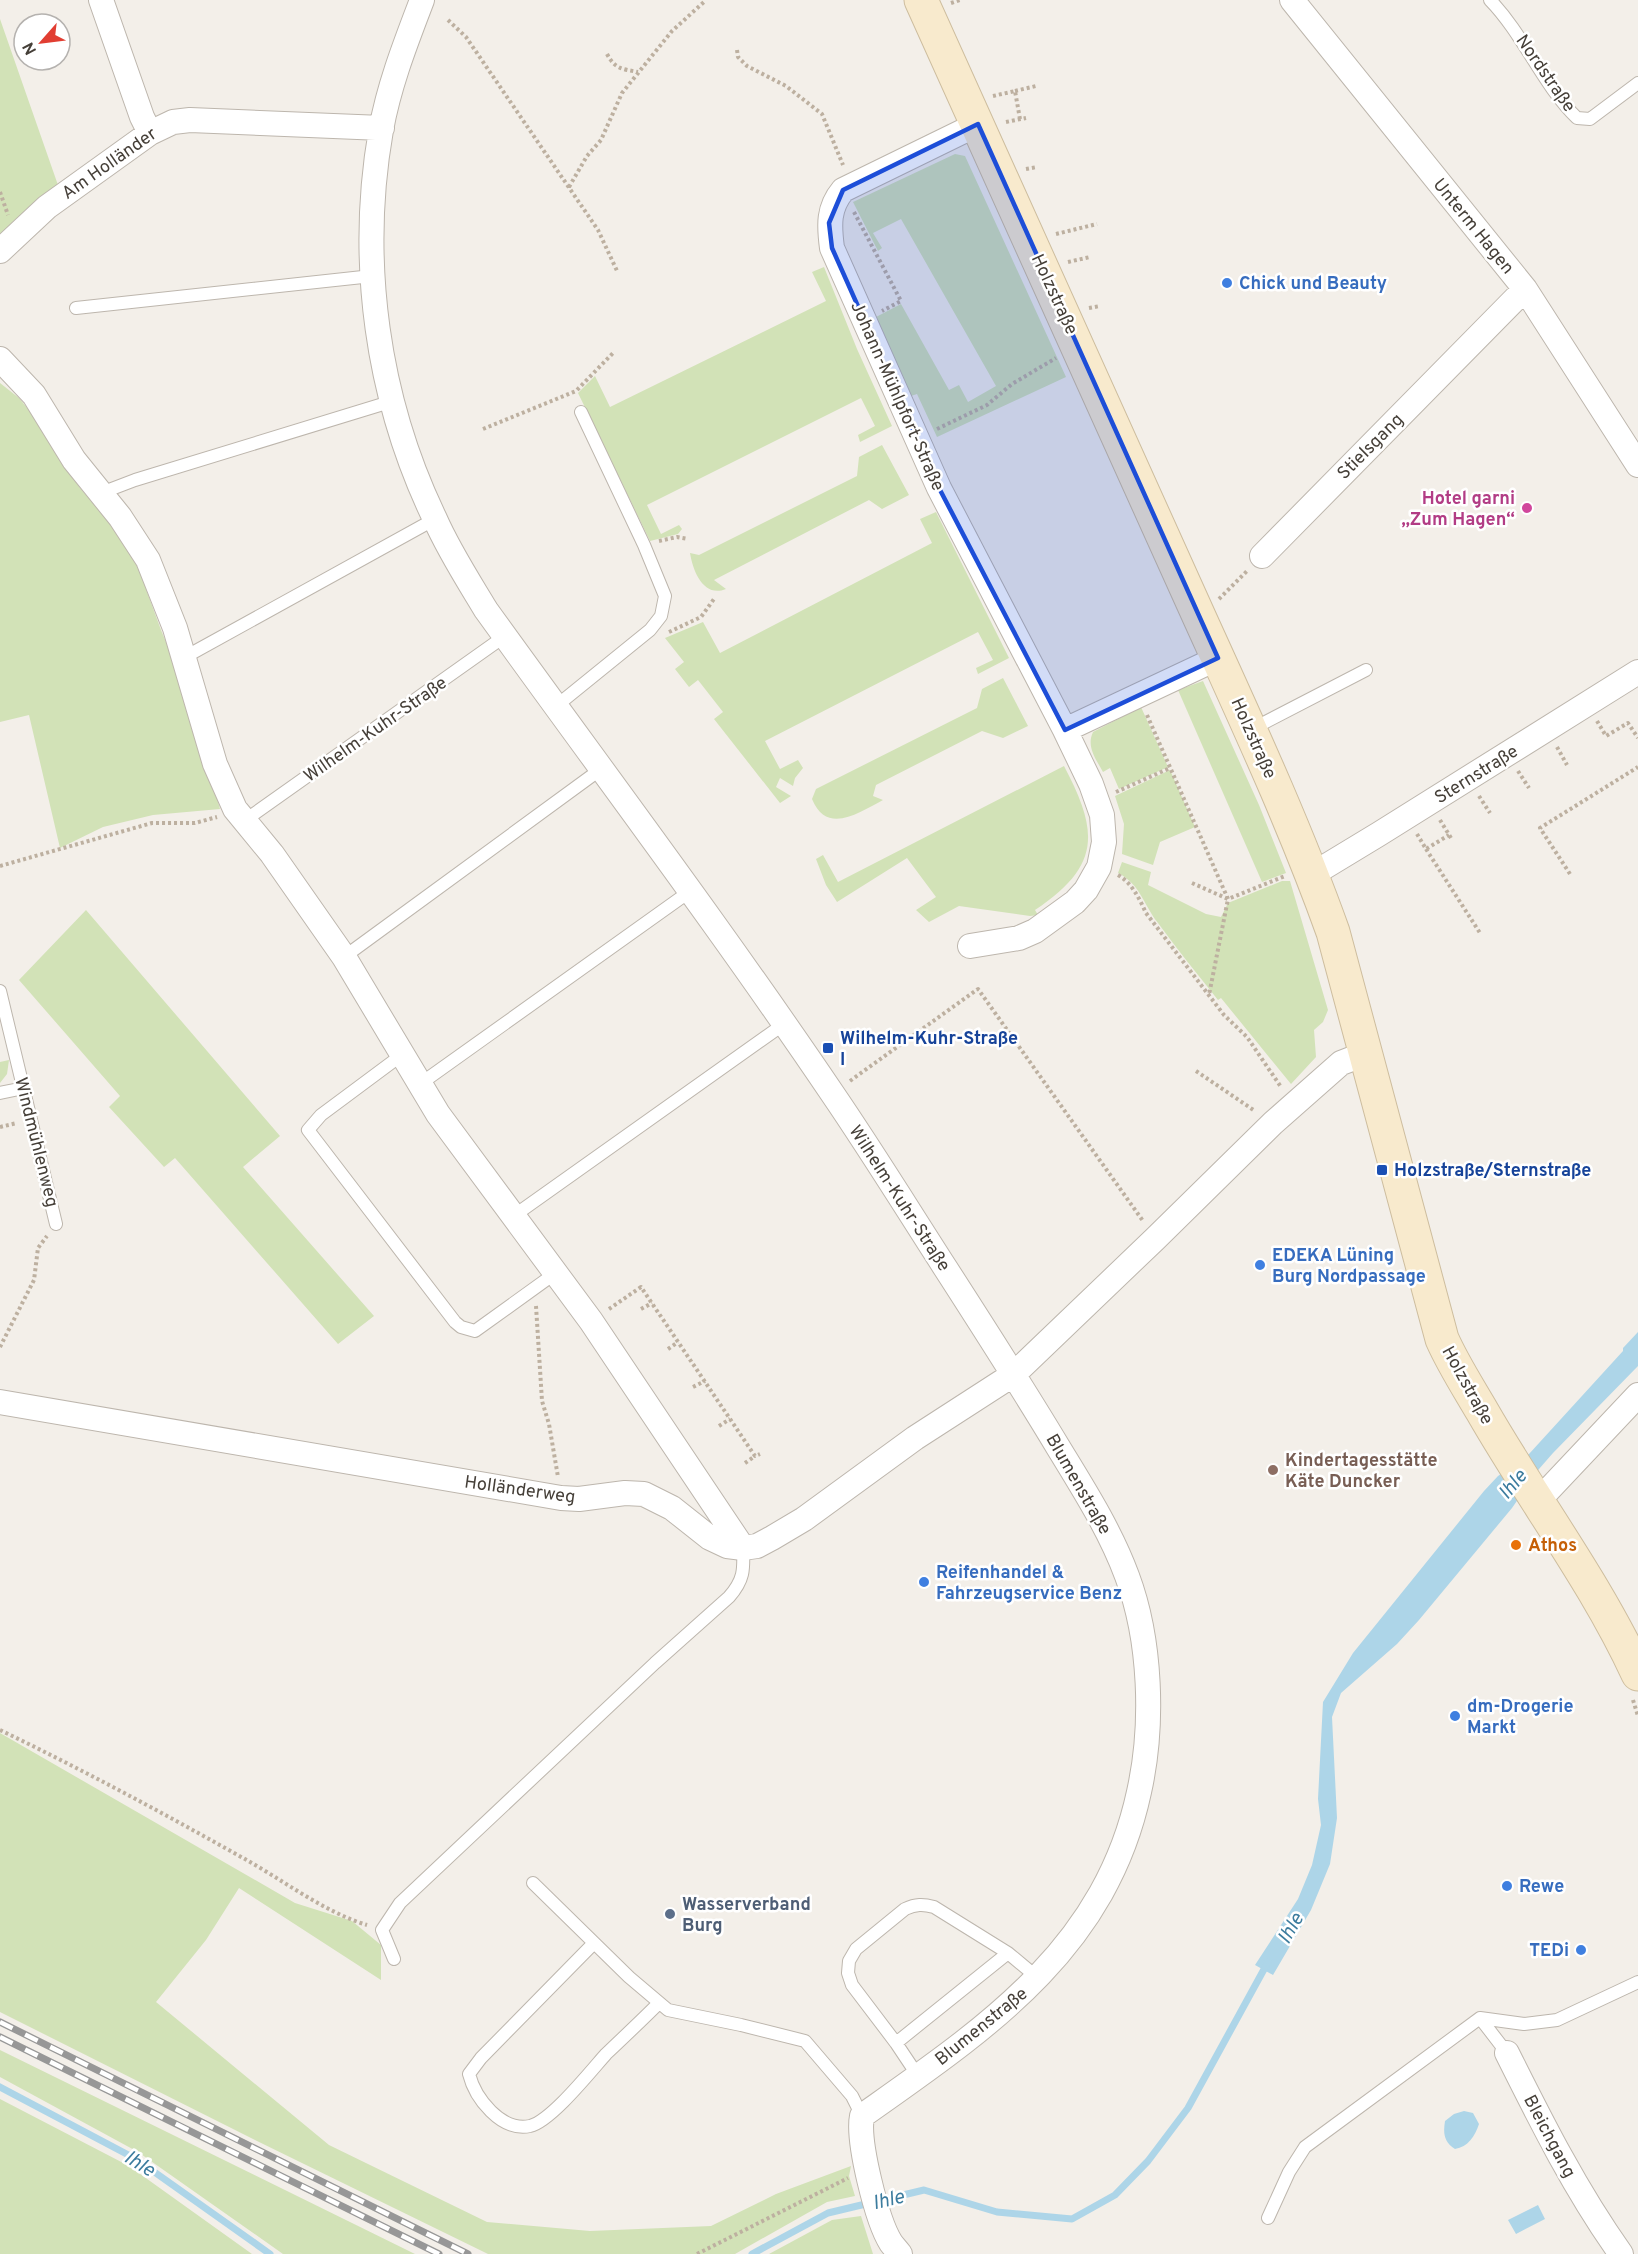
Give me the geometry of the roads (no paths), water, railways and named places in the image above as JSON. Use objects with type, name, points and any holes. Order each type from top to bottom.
[{"type":"street","points":[[101,0],[142,117],[150,133]]},
{"type":"street","name":"Wilhelm-Kuhr-Straße","points":[[422,0],[396,74],[382,128],[371,208],[372,276],[384,370],[419,482],[435,519],[462,570],[505,636],[833,1094],[1014,1374]]},
{"type":"street","name":"Holzstraße","points":[[921,0],[988,115],[1218,658],[1251,730],[1303,873],[1334,932],[1442,1339],[1510,1459],[1595,1590],[1638,1674]]},
{"type":"street","name":"Unterm Hagen","points":[[1292,0],[1525,289],[1638,465]]},
{"type":"street","name":"Johann-Mühlpfort-Straße","points":[[970,946],[1019,938],[1035,931],[1075,902],[1086,890],[1099,867],[1104,842],[1102,815],[1091,784],[1065,730],[945,499],[917,439],[832,248],[829,223],[836,198],[850,194],[988,115]]},
{"type":"street","name":"Am Holländer","points":[[0,251],[47,207],[150,133],[173,122],[190,120],[382,128]]},
{"type":"street","name":"Stielsgang","points":[[1262,556],[1525,289]]},
{"type":"street","points":[[0,359],[34,395],[74,460],[101,493],[148,560],[169,610],[185,657],[215,764],[240,815],[272,854],[344,957],[438,1114],[557,1272],[743,1548],[757,1546],[804,1520],[915,1438],[1014,1374],[1273,1123],[1341,1063],[1367,1053]]},
{"type":"street","points":[[1065,730],[1218,658]]},
{"type":"street","name":"Sternstraße","points":[[1303,873],[1370,840],[1638,672]]},
{"type":"street","name":"Blumenstraße","points":[[862,2116],[1010,2006],[1038,1978],[1078,1930],[1102,1891],[1127,1833],[1139,1792],[1145,1750],[1146,1659],[1139,1616],[1127,1577],[1110,1538],[1014,1374]]},
{"type":"street","points":[[1535,1497],[1638,1395]]},
{"type":"street","name":"Holländerweg","points":[[0,1402],[561,1498],[579,1499],[625,1493],[644,1494],[672,1508],[710,1538],[727,1546],[743,1548]]},
{"type":"street","name":"Bleichgang","points":[[1508,2054],[1559,2157],[1594,2217],[1621,2254]]},
{"type":"street","points":[[862,2116],[860,2126],[868,2172],[881,2218],[891,2242],[900,2254]]},
{"type":"lane","name":"Nordstraße","points":[[1490,0],[1510,22],[1542,73],[1577,118],[1590,119],[1638,83]]},
{"type":"lane","points":[[76,308],[372,276]]},
{"type":"lane","points":[[101,493],[135,480],[393,402]]},
{"type":"lane","points":[[555,707],[650,630],[662,616],[665,596],[644,545],[581,412]]},
{"type":"lane","points":[[185,657],[435,519]]},
{"type":"lane","name":"Wilhelm-Kuhr-Straße","points":[[240,815],[505,636]]},
{"type":"lane","points":[[1251,730],[1366,670]]},
{"type":"lane","points":[[344,957],[601,769]]},
{"type":"lane","points":[[420,1084],[689,892]]},
{"type":"lane","name":"Windmühlenweg","points":[[0,991],[57,1224]]},
{"type":"lane","points":[[514,1215],[784,1024]]},
{"type":"lane","points":[[403,1054],[321,1115],[308,1130],[461,1327],[475,1331],[557,1272]]},
{"type":"lane","points":[[0,1093],[24,1088]]},
{"type":"lane","points":[[394,1959],[382,1930],[400,1903],[655,1663],[729,1598],[739,1585],[744,1570],[743,1548]]},
{"type":"lane","points":[[533,1883],[628,1977],[668,2010],[805,2041],[852,2096],[862,2116]]},
{"type":"lane","points":[[918,2076],[852,1985],[848,1973],[849,1961],[856,1949],[864,1942],[906,1909],[923,1904],[934,1907],[1008,1953],[1038,1978]]},
{"type":"lane","points":[[594,1943],[481,2058],[469,2074],[472,2089],[485,2106],[504,2123],[529,2126],[547,2117],[659,2003]]},
{"type":"lane","points":[[896,2043],[1008,1953]]},
{"type":"lane","points":[[1268,2218],[1289,2172],[1305,2147],[1480,2018],[1524,2024],[1557,2020],[1638,1982]]},
{"type":"lane","name":"Bleichgang","points":[[1480,2018],[1508,2054]]},
{"type":"water","points":[[1638,1332],[1638,1366],[1539,1469],[1512,1508],[1419,1620],[1397,1644],[1341,1693],[1332,1717],[1337,1818],[1330,1864],[1311,1910],[1273,1975],[1255,1965],[1298,1899],[1312,1865],[1321,1825],[1318,1799],[1323,1702],[1353,1653],[1484,1491],[1498,1476],[1529,1454]]},
{"type":"water","points":[[1464,2111],[1473,2113],[1479,2124],[1470,2140],[1464,2146],[1455,2149],[1445,2137],[1445,2121],[1454,2114]]},
{"type":"water","points":[[1538,2205],[1545,2219],[1516,2234],[1508,2220]]},
{"type":"waterway","name":"Ihle","points":[[752,2254],[828,2213],[924,2190],[997,2212],[1072,2219],[1115,2195],[1148,2161],[1188,2108],[1268,1962]]},
{"type":"waterway","name":"Ihle","points":[[0,2087],[136,2159],[270,2254]]},
{"type":"railway","points":[[0,2022],[468,2254]]},
{"type":"railway","points":[[0,2037],[439,2254]]},
{"type":"place","name":"Chick und Beauty","points":[[1227,283]]},
{"type":"place","name":"Hotel garni „Zum Hagen“","points":[[1527,508]]},
{"type":"place","name":"Wilhelm-Kuhr-Straße I","points":[[828,1048]]},
{"type":"place","name":"Holzstraße/Sternstraße","points":[[1382,1170]]},
{"type":"place","name":"EDEKA Lüning Burg Nordpassage","points":[[1260,1265]]},
{"type":"place","name":"Kindertagesstätte Käte Duncker","points":[[1273,1470]]},
{"type":"place","name":"Athos","points":[[1516,1545]]},
{"type":"place","name":"Reifenhandel & Fahrzeugservice Benz","points":[[924,1582]]},
{"type":"place","name":"dm-Drogerie Markt","points":[[1455,1716]]},
{"type":"place","name":"Rewe","points":[[1507,1886]]},
{"type":"place","name":"Wasserverband Burg","points":[[670,1914]]},
{"type":"place","name":"TEDi","points":[[1581,1950]]}]
